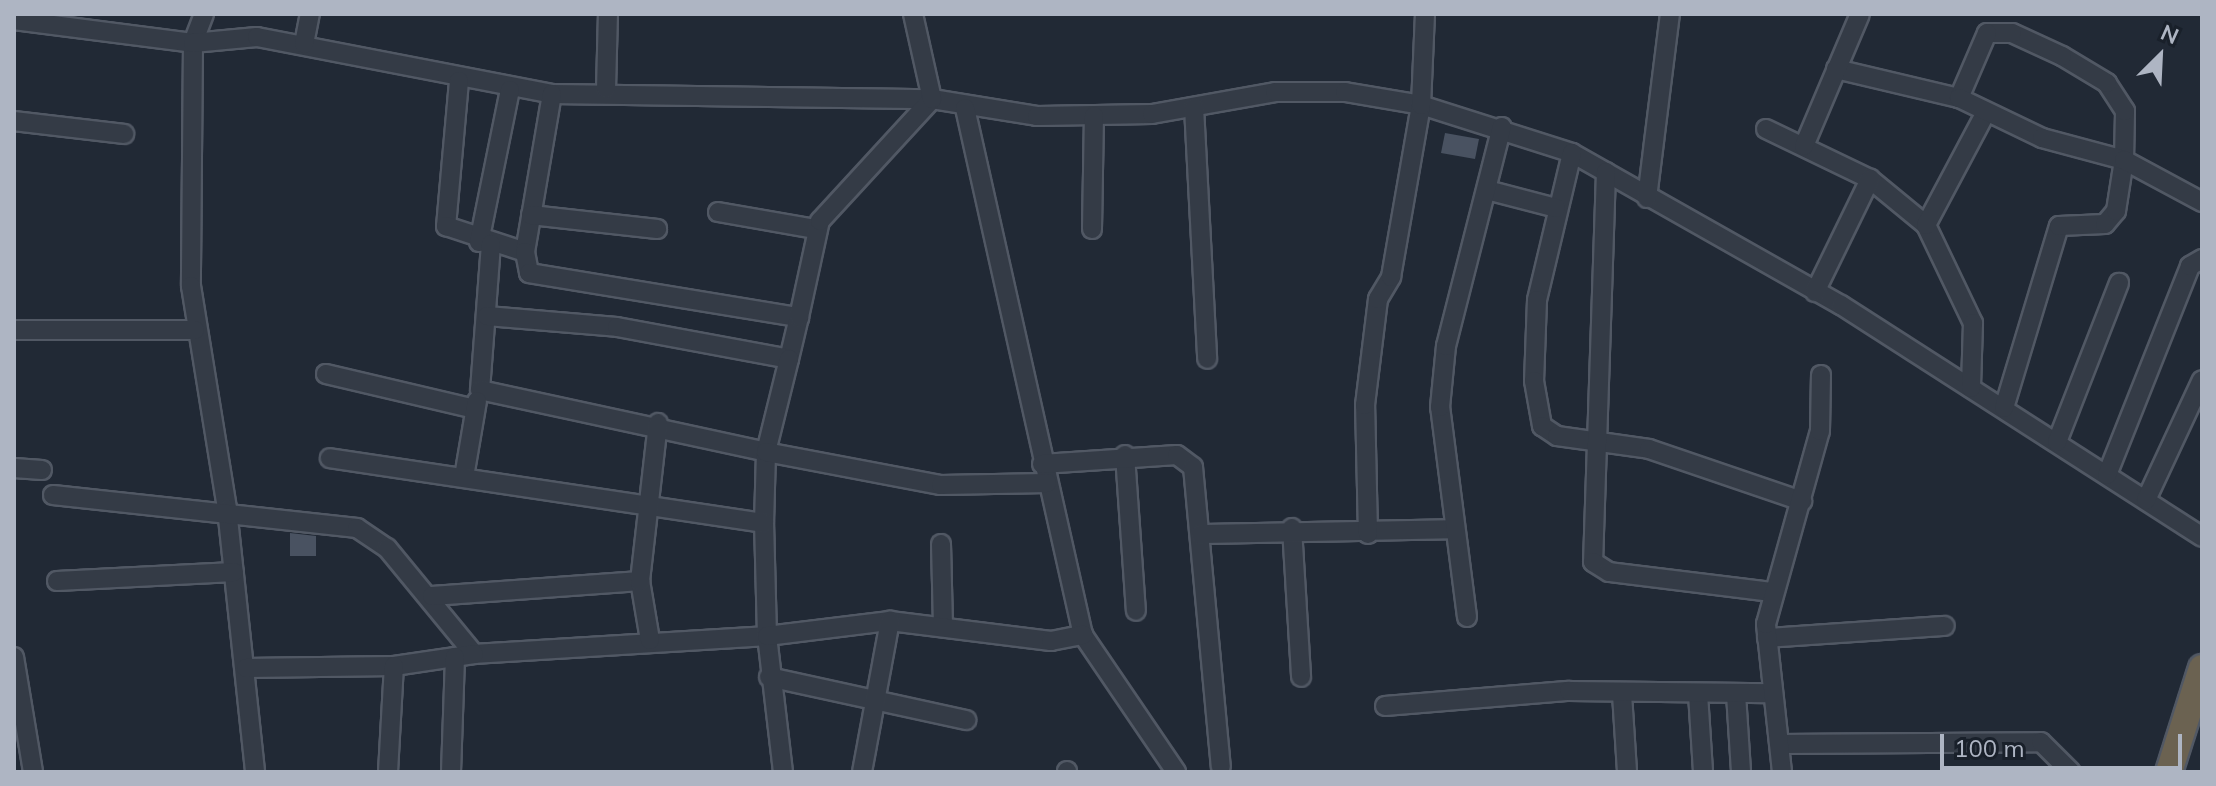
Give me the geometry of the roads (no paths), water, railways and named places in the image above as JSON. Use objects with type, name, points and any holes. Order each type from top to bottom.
[{"type":"highway","points":[[2169,772],[2202,668]]},
{"type":"street","points":[[204,14],[193,43],[195,330],[227,509],[255,772]]},
{"type":"street","points":[[304,44],[310,14]]},
{"type":"street","points":[[606,89],[608,14]]},
{"type":"street","points":[[913,14],[932,99]]},
{"type":"street","points":[[1368,534],[1363,432],[1378,299],[1391,277],[1421,105],[1425,14]]},
{"type":"street","points":[[1647,198],[1670,14]]},
{"type":"street","points":[[1804,146],[1860,14]]},
{"type":"street","points":[[14,20],[193,43],[257,37],[304,44],[459,81],[552,94],[606,89],[932,99],[965,108],[1094,116],[1194,107],[1275,92],[1345,92],[1421,105],[1502,127],[1572,153],[1815,292],[2004,408],[2202,537]]},
{"type":"street","points":[[1959,98],[1982,38],[1993,30],[2012,33],[2116,91],[2125,111],[2124,160],[2111,220],[2063,223],[2056,231],[2004,408]]},
{"type":"street","points":[[1836,69],[1959,98],[2042,138],[2124,160],[2202,202]]},
{"type":"street","points":[[459,81],[443,214],[452,231],[485,243],[525,252]]},
{"type":"street","points":[[464,477],[480,390],[487,316],[485,243],[510,90]]},
{"type":"street","points":[[552,94],[525,252],[525,268],[535,276],[799,317]]},
{"type":"street","points":[[783,772],[769,677],[764,523],[766,452],[799,317],[815,229],[865,163],[932,99]]},
{"type":"street","points":[[1194,107],[1207,359]]},
{"type":"street","points":[[965,108],[1042,464],[1083,635],[1176,772]]},
{"type":"street","points":[[1926,225],[1986,112]]},
{"type":"street","points":[[1092,229],[1094,116]]},
{"type":"street","points":[[14,121],[124,134]]},
{"type":"street","points":[[1467,617],[1454,529],[1442,375],[1502,127]]},
{"type":"street","points":[[1766,129],[1870,179],[1926,225],[1973,323],[1971,388]]},
{"type":"street","points":[[1572,153],[1556,208],[1533,334],[1540,421],[1557,436],[1649,449],[1802,501]]},
{"type":"street","points":[[1606,172],[1590,546],[1597,566],[1773,592]]},
{"type":"street","points":[[1815,292],[1870,179]]},
{"type":"street","points":[[1487,190],[1556,208]]},
{"type":"street","points":[[718,212],[815,229]]},
{"type":"street","points":[[531,215],[657,229]]},
{"type":"street","points":[[2107,475],[2190,266],[2202,259]]},
{"type":"street","points":[[2057,442],[2119,283]]},
{"type":"street","points":[[487,316],[617,327],[789,359]]},
{"type":"street","points":[[14,330],[195,330]]},
{"type":"street","points":[[326,374],[475,409]]},
{"type":"street","points":[[1782,772],[1767,638],[1773,592],[1802,501],[1823,416],[1821,375]]},
{"type":"street","points":[[2146,500],[2202,380]]},
{"type":"street","points":[[480,390],[658,423],[766,452],[941,485],[1047,483]]},
{"type":"street","points":[[650,640],[640,581],[644,508],[658,423]]},
{"type":"street","points":[[1042,464],[1125,455],[1177,455],[1189,462],[1200,534],[1221,767]]},
{"type":"street","points":[[1125,455],[1136,611]]},
{"type":"street","points":[[330,458],[644,508],[764,523]]},
{"type":"street","points":[[14,468],[42,470]]},
{"type":"street","points":[[53,495],[227,509],[357,528],[387,548],[432,596],[474,654]]},
{"type":"street","points":[[1292,528],[1301,677]]},
{"type":"street","points":[[1200,534],[1292,528],[1368,534],[1454,529]]},
{"type":"street","points":[[941,544],[943,627]]},
{"type":"street","points":[[57,581],[234,572]]},
{"type":"street","points":[[432,596],[640,581]]},
{"type":"street","points":[[246,668],[394,666],[474,654],[650,640],[767,636],[890,621],[1051,641],[1083,635]]},
{"type":"street","points":[[862,772],[890,621]]},
{"type":"street","points":[[1767,638],[1945,626]]},
{"type":"street","points":[[14,657],[20,743],[33,772]]},
{"type":"street","points":[[451,772],[455,657]]},
{"type":"street","points":[[388,772],[394,666]]},
{"type":"street","points":[[769,677],[966,720]]},
{"type":"street","points":[[1385,706],[1622,694],[1772,693]]},
{"type":"street","points":[[1622,694],[1627,772]]},
{"type":"street","points":[[1698,694],[1703,772]]},
{"type":"street","points":[[1736,694],[1741,772]]},
{"type":"street","points":[[1780,744],[2041,742],[2071,772]]}]
